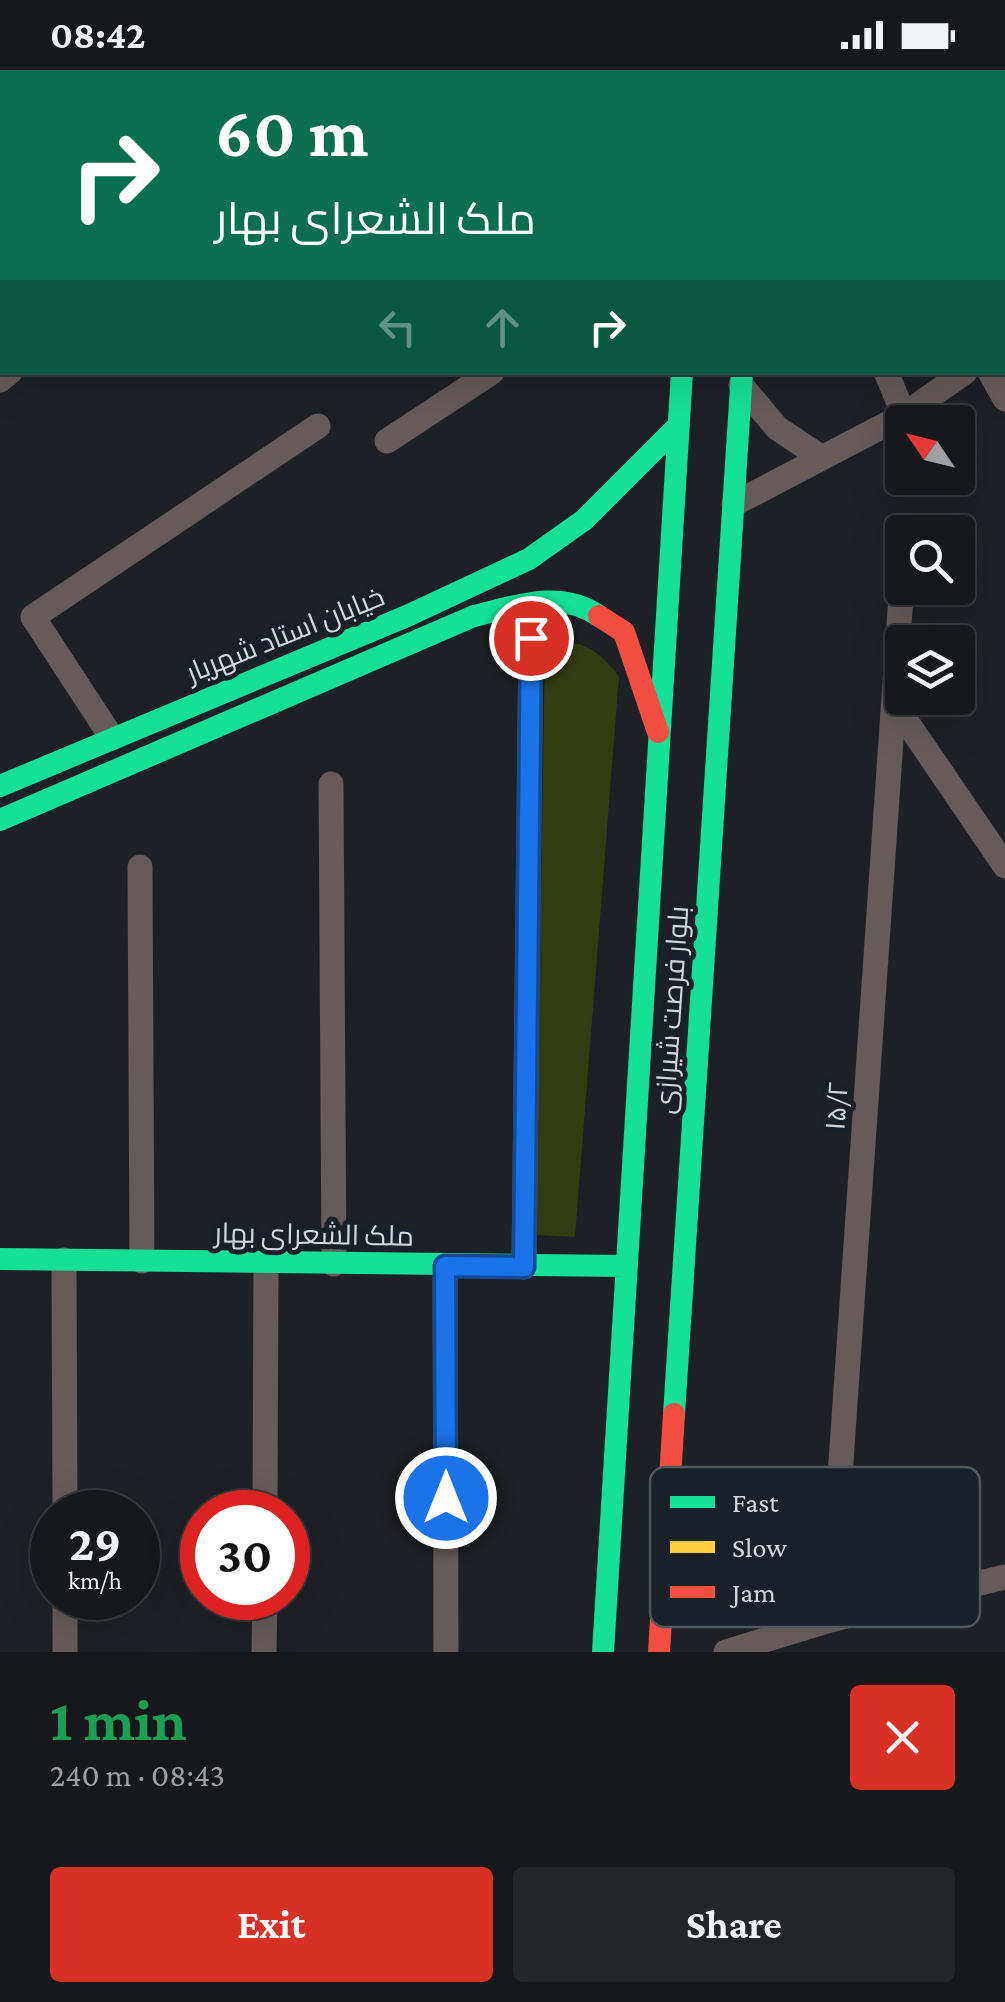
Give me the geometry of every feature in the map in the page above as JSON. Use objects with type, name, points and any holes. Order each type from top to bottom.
[{"type":"main road","name":"بلوار فرصت شیرازی","points":[[602,1652],[682,375]]},
{"type":"main road","name":"بلوار فرصت شیرازی","points":[[672,1467],[742,379]]},
{"type":"main road","name":"خیابان استاد شهریار","points":[[0,786],[407,616],[529,559],[584,520],[676,427]]},
{"type":"main road","name":"خیابان استاد شهریار","points":[[0,820],[474,616],[547,599],[588,608],[624,632],[658,732]]},
{"type":"main road","name":"ملک الشعرای بهار","points":[[0,1259],[626,1266]]},
{"type":"main road","name":"بلوار فرصت شیرازی","points":[[660,1652],[662,1627]]},
{"type":"street","points":[[387,440],[487,375]]},
{"type":"street","points":[[887,375],[900,405]]},
{"type":"street","points":[[918,405],[961,375]]},
{"type":"street","points":[[992,375],[1005,400]]},
{"type":"street","points":[[742,379],[777,428],[822,458]]},
{"type":"street","points":[[734,504],[885,425]]},
{"type":"street","points":[[112,738],[33,618],[318,426]]},
{"type":"street","points":[[524,1267],[531,638]]},
{"type":"street","name":"۱۵/۲","points":[[841,1467],[893,715]]},
{"type":"street","points":[[902,715],[1005,866]]},
{"type":"street","points":[[331,784],[334,1264]]},
{"type":"street","points":[[140,867],[142,1261]]},
{"type":"street","points":[[64,1260],[64,1490]]},
{"type":"street","points":[[265,1490],[266,1263]]},
{"type":"street","points":[[445,1266],[446,1652]]},
{"type":"street","points":[[980,1583],[1005,1577]]},
{"type":"street","points":[[65,1620],[65,1652]]},
{"type":"street","points":[[264,1620],[264,1652]]},
{"type":"street","points":[[726,1652],[807,1627]]},
{"type":"green space","points":[[545,640],[587,648],[619,676],[575,1237],[536,1235]]},
{"type":"traffic: fast","points":[[603,1652],[682,375]]},
{"type":"traffic: fast","points":[[674,1414],[742,375]]},
{"type":"traffic: fast","points":[[0,786],[407,616],[529,559],[584,520],[677,427]]},
{"type":"traffic: fast","points":[[0,820],[474,616],[553,601],[569,603],[599,616]]},
{"type":"traffic: fast","points":[[0,1259],[626,1266]]},
{"type":"traffic: jam","points":[[599,616],[624,632],[658,732]]},
{"type":"traffic: jam","points":[[671,1467],[674,1414]]},
{"type":"traffic: jam","points":[[659,1652],[661,1627]]},
{"type":"route","points":[[446,1498],[445,1266],[524,1267],[531,638]]}]
